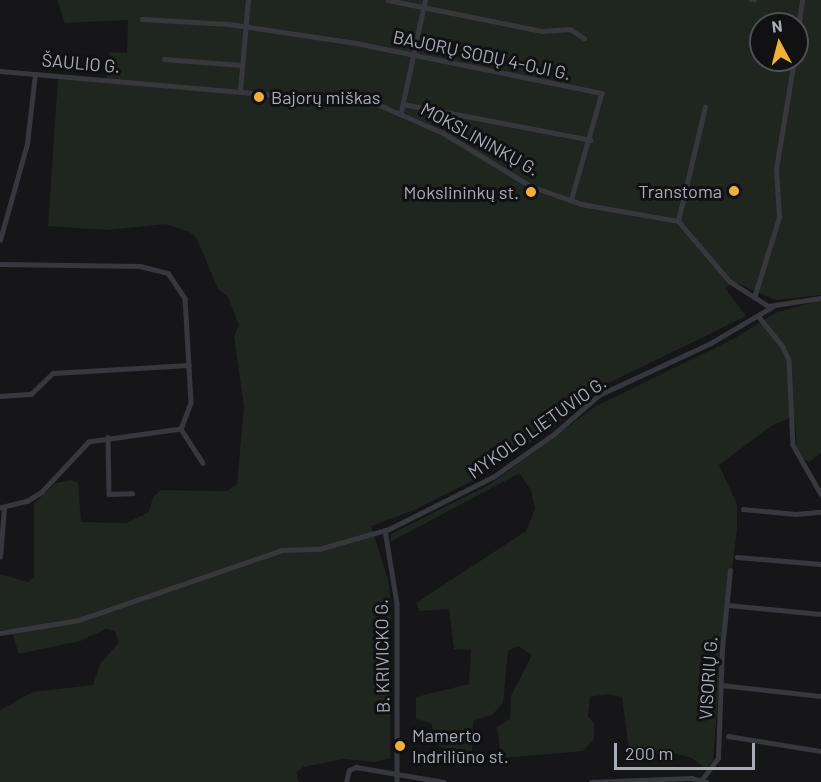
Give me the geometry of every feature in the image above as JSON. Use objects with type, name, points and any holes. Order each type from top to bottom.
[{"type":"street","points":[[240,91],[248,0]]},
{"type":"street","points":[[388,0],[542,32],[570,29],[584,38]]},
{"type":"street","points":[[401,112],[425,0]]},
{"type":"street","name":"BAJORŲ SODŲ 4-OJI G.","points":[[142,19],[246,26],[414,54],[602,93],[591,140],[571,201]]},
{"type":"street","points":[[164,59],[242,65]]},
{"type":"street","name":"ŠAULIO G.","points":[[0,71],[160,85]]},
{"type":"street","points":[[754,298],[779,217],[776,169],[792,72]]},
{"type":"street","points":[[0,240],[27,144],[35,74]]},
{"type":"street","name":"MOKSLININKŲ G.","points":[[160,85],[367,102],[401,112],[460,142],[522,183],[571,201],[678,221]]},
{"type":"street","points":[[403,104],[591,140]]},
{"type":"street","points":[[705,107],[678,221],[729,281],[754,298],[772,307],[821,298]]},
{"type":"street","points":[[0,264],[140,266],[164,271],[176,280],[184,298],[189,364],[190,412],[181,429]]},
{"type":"street","name":"MYKOLO LIETUVIO G.","points":[[0,633],[79,620],[275,552],[319,549],[385,530],[493,477],[554,434],[599,395],[759,317],[772,307]]},
{"type":"street","points":[[759,317],[783,347],[789,360],[795,450],[821,494]]},
{"type":"street","points":[[0,396],[31,394],[57,372],[189,364]]},
{"type":"street","points":[[0,556],[2,507],[42,492],[88,442],[108,437],[181,429]]},
{"type":"street","points":[[181,429],[203,463]]},
{"type":"street","points":[[108,437],[109,494],[132,493]]},
{"type":"street","points":[[743,508],[821,512]]},
{"type":"street","name":"B. KRIVICKO G.","points":[[385,530],[397,614],[397,782]]},
{"type":"street","points":[[737,557],[821,564]]},
{"type":"street","name":"VISORIŲ G.","points":[[700,782],[718,758],[730,570]]},
{"type":"street","points":[[728,605],[821,614]]},
{"type":"street","points":[[721,685],[821,696]]},
{"type":"street","points":[[728,736],[821,752]]},
{"type":"street","points":[[346,782],[347,774],[356,767],[397,771],[444,782]]},
{"type":"street","points":[[591,782],[692,778],[706,782]]},
{"type":"shaded area","points":[[57,0],[821,0],[821,295],[776,300],[734,282],[725,288],[746,316],[601,387],[554,427],[478,478],[412,511],[371,526],[388,579],[391,603],[390,758],[376,762],[344,759],[303,767],[296,772],[299,782],[0,782],[0,710],[33,692],[93,685],[100,664],[119,642],[115,631],[106,629],[80,641],[19,654],[11,630],[0,630],[0,574],[28,582],[34,577],[34,503],[56,483],[71,480],[78,483],[81,522],[127,523],[149,512],[153,497],[161,490],[227,491],[237,484],[244,407],[234,336],[239,325],[228,297],[218,289],[197,239],[190,232],[166,224],[108,230],[48,226],[58,79],[106,82],[110,52],[127,53],[128,20],[65,23]]},
{"type":"shaded area","points":[[821,300],[821,453],[809,462],[802,458],[797,447],[795,420],[789,418],[771,426],[719,465],[737,504],[737,530],[721,655],[713,761],[706,769],[692,758],[664,750],[646,751],[630,758],[622,697],[607,694],[590,697],[588,716],[594,724],[594,739],[583,751],[501,758],[497,727],[510,719],[511,696],[532,655],[518,646],[508,651],[503,703],[493,714],[473,721],[472,753],[466,757],[439,746],[431,723],[416,719],[416,697],[469,684],[471,650],[454,649],[449,609],[420,611],[416,603],[526,531],[535,509],[531,490],[520,474],[516,475],[390,542],[391,534],[489,485],[596,406],[735,338],[775,313]]},
{"type":"place","name":"Bajorų miškas","points":[[259,97]]},
{"type":"place","name":"Transtoma","points":[[734,191]]},
{"type":"place","name":"Mokslininkų st.","points":[[531,192]]},
{"type":"place","name":"Mamerto Indriliūno st.","points":[[400,746]]}]
